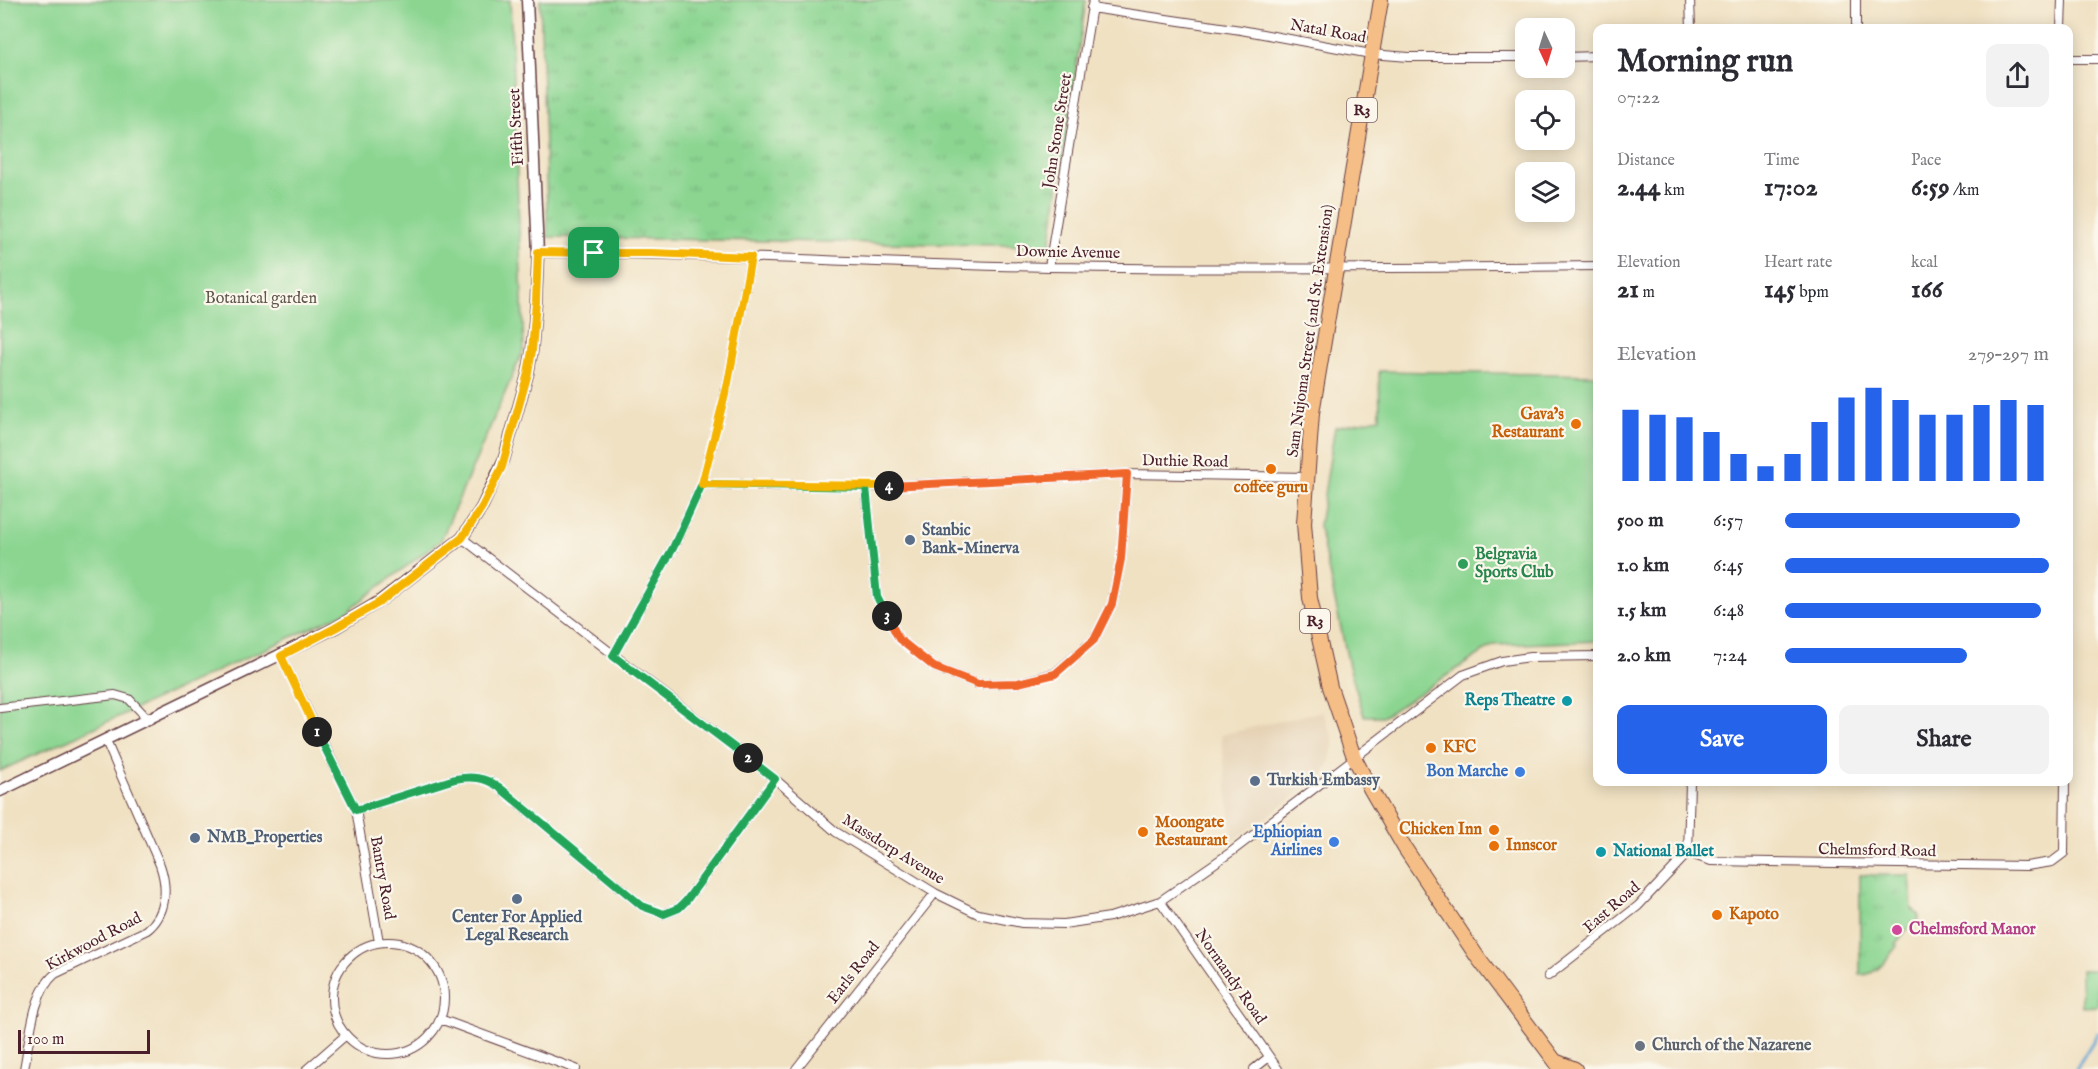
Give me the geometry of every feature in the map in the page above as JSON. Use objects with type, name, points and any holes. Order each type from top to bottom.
[{"type":"highway","name":"Sam Nujoma Street (2nd St. Extension)","points":[[1381,0],[1312,413],[1304,523],[1310,598],[1330,687],[1354,757],[1384,814],[1478,958],[1558,1066]]},
{"type":"highway","points":[[1558,1066],[1575,1069]]},
{"type":"street","name":"Fifth Street","points":[[0,791],[335,628],[380,602],[462,538],[482,507],[502,467],[528,373],[536,312],[538,252],[527,0]]},
{"type":"street","points":[[1690,0],[1691,24]]},
{"type":"street","points":[[1856,0],[1856,24]]},
{"type":"street","points":[[2061,24],[2062,0]]},
{"type":"street","name":"Natal Road","points":[[1092,4],[1371,54],[1409,57],[1515,57]]},
{"type":"street","name":"John Stone Street","points":[[1049,267],[1092,4]]},
{"type":"street","points":[[1575,57],[1593,56]]},
{"type":"street","points":[[2073,60],[2098,59]]},
{"type":"street","name":"Downie Avenue","points":[[538,252],[651,253],[1049,267],[1335,269],[1593,266]]},
{"type":"street","points":[[613,656],[673,548],[702,484],[728,383],[751,257]]},
{"type":"street","points":[[866,487],[877,597],[899,639],[934,667],[978,684],[1018,683],[1055,674],[1094,640],[1112,604],[1121,559],[1127,474]]},
{"type":"street","name":"Duthie Road","points":[[702,484],[866,487],[1127,474],[1306,477]]},
{"type":"street","name":"Massdorp Avenue","points":[[462,538],[775,779],[836,832],[934,893],[978,914],[1022,923],[1064,924],[1110,917],[1160,901],[1231,852],[1463,675],[1496,663],[1530,657],[1593,656]]},
{"type":"street","name":"Bantry Road","points":[[281,656],[356,810],[379,942]]},
{"type":"street","points":[[0,708],[115,695],[129,699],[149,720]]},
{"type":"street","name":"Kirkwood Road","points":[[24,1069],[40,994],[50,978],[147,930],[156,923],[164,903],[164,876],[106,741]]},
{"type":"street","points":[[356,810],[455,779],[483,778],[499,787],[642,906],[664,914],[679,908],[686,901],[775,779]]},
{"type":"street","points":[[1688,853],[1690,786]]},
{"type":"street","name":"Chelmsford Road","points":[[1688,853],[1711,861],[2016,866],[2052,862],[2064,853],[2065,786]]},
{"type":"street","name":"East Road","points":[[1548,976],[1638,906],[1688,853]]},
{"type":"street","name":"Earls Road","points":[[796,1069],[934,893]]},
{"type":"street","name":"Normandy Road","points":[[1160,901],[1278,1069]]},
{"type":"street","points":[[379,942],[408,945],[422,953],[440,976],[444,990],[444,1005],[440,1019],[426,1039],[398,1052],[379,1053],[367,1049],[346,1035],[333,1009],[332,994],[335,979],[342,966],[352,955],[379,942]]},
{"type":"street","points":[[440,1019],[576,1069]]},
{"type":"street","points":[[307,1069],[346,1035]]},
{"type":"street","points":[[1254,1069],[1269,1057]]},
{"type":"shaded area","points":[[1322,711],[1333,738],[1333,746],[1330,762],[1322,777],[1233,841],[1221,735]]},
{"type":"green space","name":"Botanical garden","points":[[0,0],[510,0],[524,349],[441,540],[346,612],[0,771]]},
{"type":"green space","points":[[540,0],[1086,0],[1050,246],[548,237]]},
{"type":"green space","name":"Belgravia Sports Club","points":[[1379,371],[1593,375],[1593,641],[1494,645],[1384,716],[1364,716],[1349,666],[1319,526],[1335,427],[1380,418]]},
{"type":"green space","points":[[1860,875],[1910,875],[1912,908],[1919,916],[1916,923],[1912,924],[1896,943],[1897,946],[1882,965],[1872,972],[1860,975]]},
{"type":"green space","points":[[2081,970],[2098,970],[2098,1006],[2082,1007]]},
{"type":"waterway","points":[[2076,1069],[2098,1033]]},
{"type":"place","name":"Gava’s Restaurant","points":[[1576,424]]},
{"type":"place","name":"coffee guru","points":[[1271,469]]},
{"type":"place","name":"Stanbic Bank-Minerva","points":[[910,540]]},
{"type":"place","name":"Belgravia Sports Club","points":[[1463,564]]},
{"type":"place","name":"Reps Theatre","points":[[1567,701]]},
{"type":"place","name":"KFC","points":[[1431,748]]},
{"type":"place","name":"Bon Marche","points":[[1520,772]]},
{"type":"place","name":"Turkish Embassy","points":[[1255,781]]},
{"type":"place","name":"Chicken Inn","points":[[1494,830]]},
{"type":"place","name":"Moongate Restaurant","points":[[1143,832]]},
{"type":"place","name":"NMB_Properties","points":[[195,838]]},
{"type":"place","name":"Ephiopian Airlines","points":[[1334,842]]},
{"type":"place","name":"Innscor","points":[[1494,846]]},
{"type":"place","name":"National Ballet","points":[[1601,852]]},
{"type":"place","name":"Center For Applied Legal Research","points":[[517,899]]},
{"type":"place","name":"Kapoto","points":[[1717,915]]},
{"type":"place","name":"Chelmsford Manor","points":[[1897,930]]},
{"type":"place","name":"Church of the Nazarene","points":[[1640,1046]]},
{"type":"route","points":[[594,253],[538,252],[532,351],[528,373],[502,467],[482,507],[462,538],[380,602],[281,656],[356,810],[455,779],[483,778],[499,787],[642,906],[664,914],[679,908],[686,901],[775,779],[613,656],[673,548],[702,484],[866,487],[877,597],[899,639],[934,667],[978,684],[1018,683],[1055,674],[1094,640],[1112,604],[1121,559],[1127,474],[866,487],[784,486],[702,484],[728,383],[751,257],[594,253]]}]
